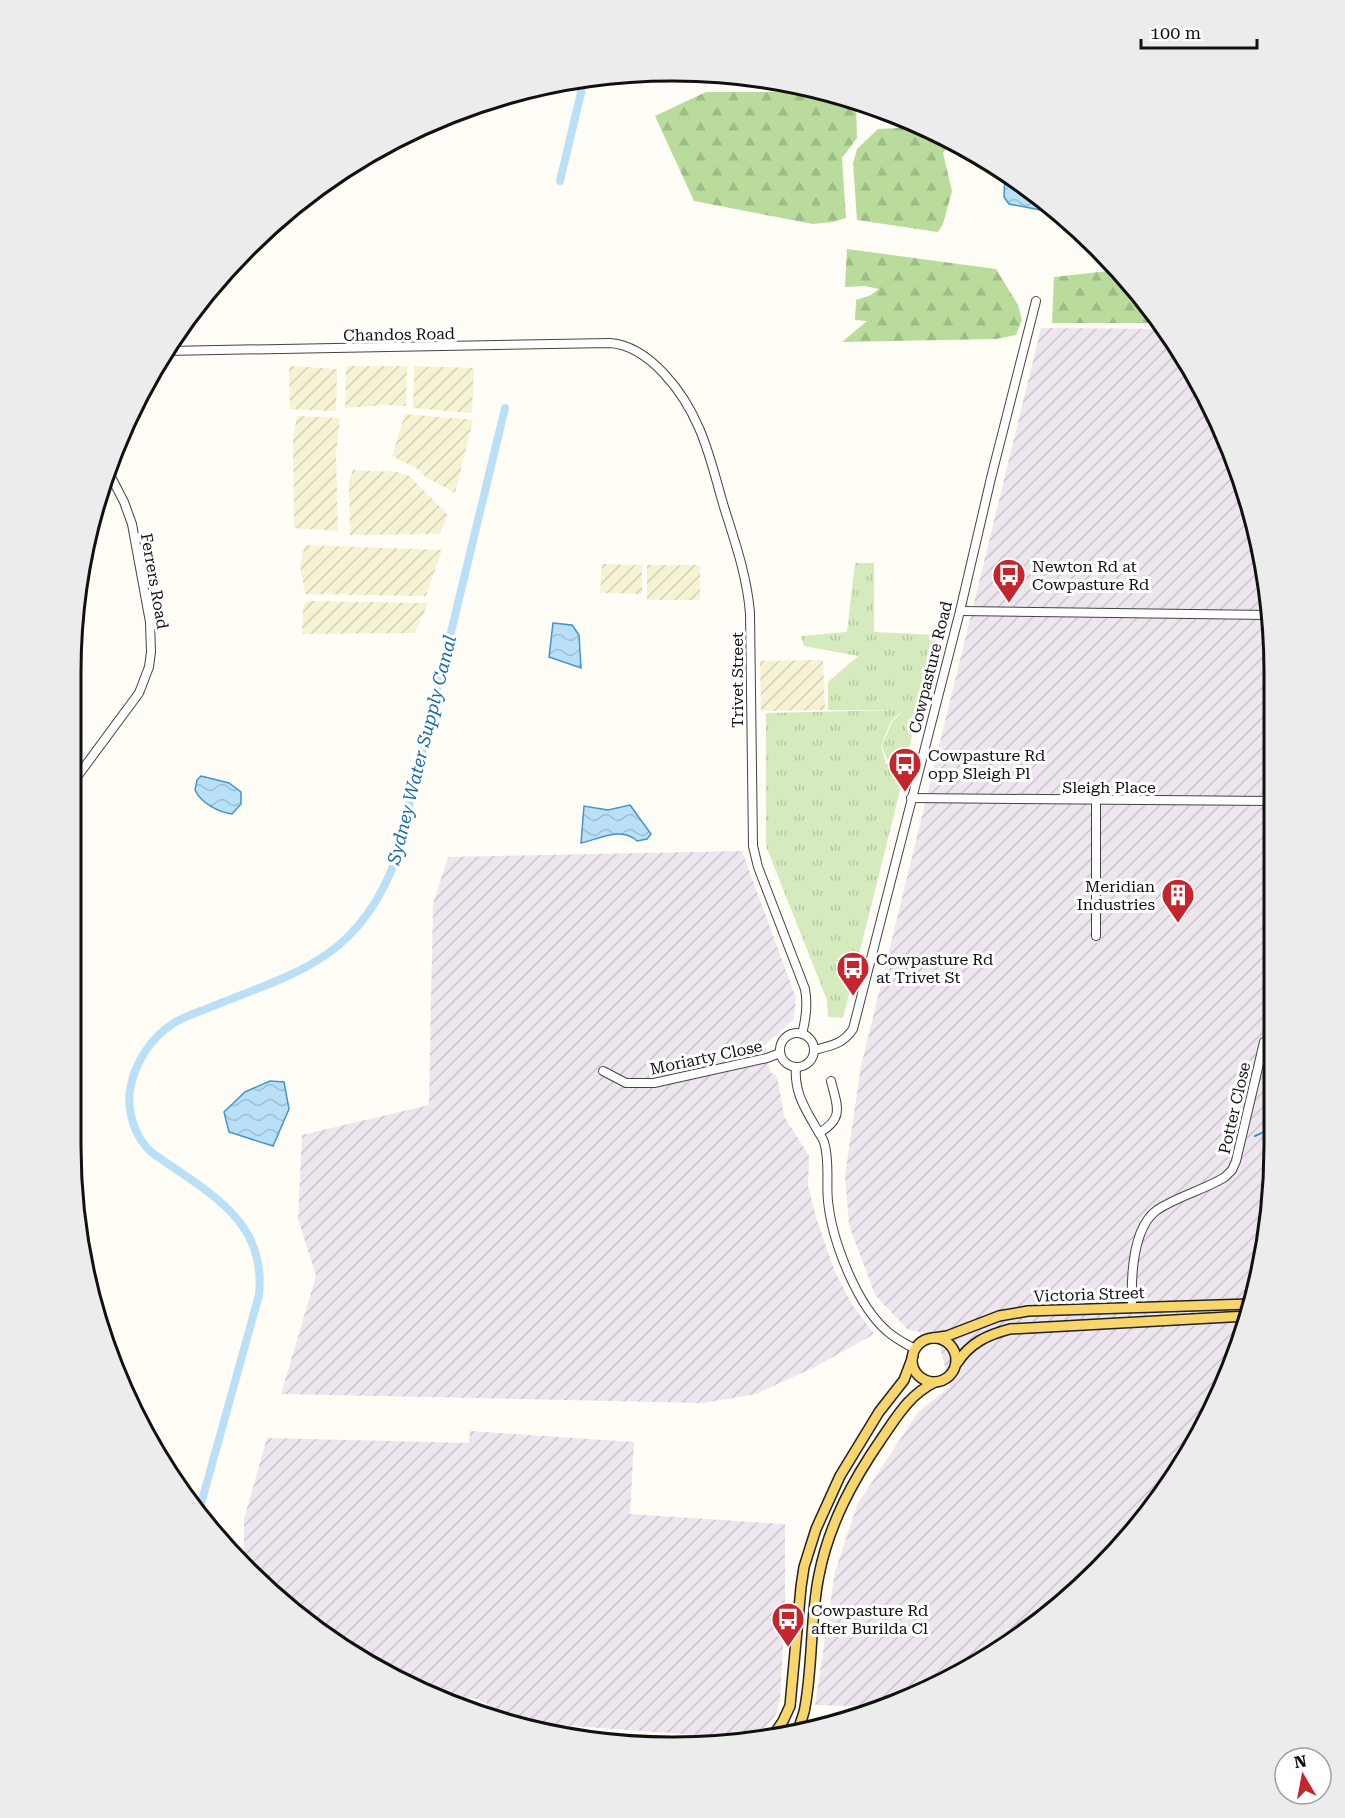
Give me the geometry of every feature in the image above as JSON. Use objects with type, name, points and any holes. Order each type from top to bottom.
[{"type":"main road","name":"Victoria Street","points":[[933,1338],[947,1336],[985,1320],[1013,1313],[1242,1304]]},
{"type":"main road","name":"Victoria Street","points":[[957,1363],[977,1341],[1010,1329],[1239,1316]]},
{"type":"main road","points":[[779,1727],[789,1706],[804,1567],[816,1529],[840,1476],[879,1412],[904,1380],[914,1352],[926,1340],[933,1338],[946,1341],[954,1350],[957,1363],[952,1374],[941,1381],[928,1382],[917,1374],[912,1362],[914,1352]]},
{"type":"main road","points":[[801,1723],[805,1708],[815,1596],[823,1556],[832,1527],[854,1482],[908,1401],[922,1388],[935,1382]]},
{"type":"street","name":"Cowpasture Road","points":[[814,1050],[840,1043],[853,1029],[960,611],[1036,301]]},
{"type":"street","name":"Chandos Road","points":[[177,351],[610,344],[633,348]]},
{"type":"street","name":"Trivet Street","points":[[633,348],[645,355],[657,367],[695,420],[743,568],[750,614],[753,846],[758,867],[805,989],[807,1002],[802,1034]]},
{"type":"street","name":"Ferrers Road","points":[[81,770],[139,693],[149,667],[151,652],[150,622],[132,524],[113,480]]},
{"type":"street","points":[[960,611],[1261,615]]},
{"type":"street","name":"Sleigh Place","points":[[911,798],[1264,801]]},
{"type":"street","points":[[1096,800],[1096,936]]},
{"type":"street","points":[[802,1034],[810,1040],[814,1050],[807,1064],[796,1067],[786,1063],[780,1053],[781,1047],[787,1037],[802,1034]]},
{"type":"street","name":"Potter Close","points":[[1132,1307],[1131,1274],[1145,1223],[1158,1210],[1225,1177],[1232,1170],[1264,1042]]},
{"type":"street","name":"Moriarty Close","points":[[603,1071],[626,1083],[654,1083],[767,1058],[780,1053]]},
{"type":"street","points":[[796,1067],[795,1079],[798,1096],[824,1140],[827,1159],[828,1204],[846,1265],[864,1302],[877,1319],[888,1332],[914,1352]]},
{"type":"street","points":[[819,1133],[831,1126],[836,1117],[836,1103],[831,1081]]},
{"type":"shaded area","points":[[1041,328],[1154,329],[1185,377],[1203,411],[1233,482],[1253,557],[1263,634],[1263,1184],[1253,1261],[1244,1299],[1219,1372],[1185,1441],[1142,1506],[1091,1564],[1033,1615],[968,1658],[934,1676],[862,1706],[815,1705],[835,1572],[857,1505],[918,1412],[950,1387],[937,1335],[908,1330],[875,1295],[849,1225],[845,1175],[861,1066]]},
{"type":"shaded area","points":[[289,366],[337,369],[336,411],[290,409]]},
{"type":"shaded area","points":[[346,366],[407,366],[406,406],[345,408]]},
{"type":"shaded area","points":[[414,366],[474,368],[472,413],[413,408]]},
{"type":"shaded area","points":[[405,414],[473,420],[455,493],[426,477],[416,468],[392,456]]},
{"type":"shaded area","points":[[297,416],[340,418],[336,453],[338,531],[294,528],[293,437]]},
{"type":"shaded area","points":[[353,470],[397,472],[409,476],[448,515],[440,534],[350,535],[349,481]]},
{"type":"shaded area","points":[[305,545],[442,550],[426,596],[305,594],[300,565]]},
{"type":"shaded area","points":[[602,564],[642,565],[642,594],[600,593]]},
{"type":"shaded area","points":[[647,565],[700,565],[700,600],[647,600]]},
{"type":"shaded area","points":[[307,601],[428,603],[415,633],[302,634],[303,607]]},
{"type":"shaded area","points":[[823,660],[825,710],[761,711],[760,661]]},
{"type":"shaded area","points":[[742,851],[796,998],[794,1019],[765,1045],[770,1072],[778,1081],[784,1116],[809,1156],[808,1186],[835,1272],[853,1306],[874,1334],[817,1366],[756,1394],[704,1403],[281,1394],[316,1276],[298,1219],[302,1135],[429,1105],[433,904],[448,857]]},
{"type":"shaded area","points":[[470,1431],[634,1442],[630,1514],[785,1524],[785,1610],[780,1701],[776,1714],[766,1727],[760,1730],[712,1736],[550,1724],[492,1709],[478,1699],[461,1698],[446,1692],[377,1658],[312,1615],[244,1553],[244,1519],[267,1438],[469,1443]]},
{"type":"green space","points":[[706,92],[788,92],[856,110],[857,138],[842,158],[846,218],[813,224],[694,201],[655,116]]},
{"type":"green space","points":[[903,128],[946,149],[943,153],[952,191],[943,224],[938,232],[857,220],[853,163],[857,149],[878,129]]},
{"type":"green space","points":[[847,249],[996,269],[1018,305],[1022,320],[1016,335],[996,339],[842,342],[867,321],[855,320],[856,300],[871,295],[879,289],[865,286],[845,287]]},
{"type":"green space","points":[[1107,271],[1150,323],[1052,323],[1054,277]]},
{"type":"green space","points":[[855,563],[874,563],[874,632],[937,635],[907,757],[888,762],[882,746],[892,722],[905,709],[891,721],[881,746],[886,764],[908,759],[843,1018],[828,1017],[827,1000],[766,846],[766,713],[896,710],[828,710],[828,682],[858,656],[804,646],[801,636],[847,632]]},
{"type":"water","points":[[1005,183],[1042,210],[1009,204],[1004,197]]},
{"type":"water","points":[[553,623],[572,625],[579,635],[581,668],[549,657]]},
{"type":"water","points":[[201,776],[229,783],[241,792],[241,804],[232,814],[210,806],[201,799],[195,790],[197,780]]},
{"type":"water","points":[[630,805],[651,834],[647,839],[637,841],[624,834],[617,834],[581,843],[584,806],[608,810]]},
{"type":"water","points":[[270,1081],[284,1082],[289,1109],[273,1146],[229,1132],[224,1112],[245,1092]]},
{"type":"waterway","name":"Sydney Water Supply Canal","points":[[560,181],[582,88]]},
{"type":"waterway","name":"Sydney Water Supply Canal","points":[[201,1503],[259,1295],[259,1268],[253,1246],[243,1226],[228,1209],[145,1146],[131,1116],[129,1099],[132,1080],[151,1043],[174,1023],[270,984],[314,963],[351,934],[378,898],[397,856],[505,408]]},
{"type":"waterway","points":[[1255,1136],[1264,1132]]},
{"type":"place","name":"Newton Rd at Cowpasture Rd","points":[[1009,604]]},
{"type":"place","name":"Cowpasture Rd opp Sleigh Pl","points":[[905,793]]},
{"type":"place","name":"Meridian Industries","points":[[1178,924]]},
{"type":"place","name":"Cowpasture Rd at Trivet St","points":[[853,997]]},
{"type":"place","name":"Cowpasture Rd after Burilda Cl","points":[[788,1648]]}]
